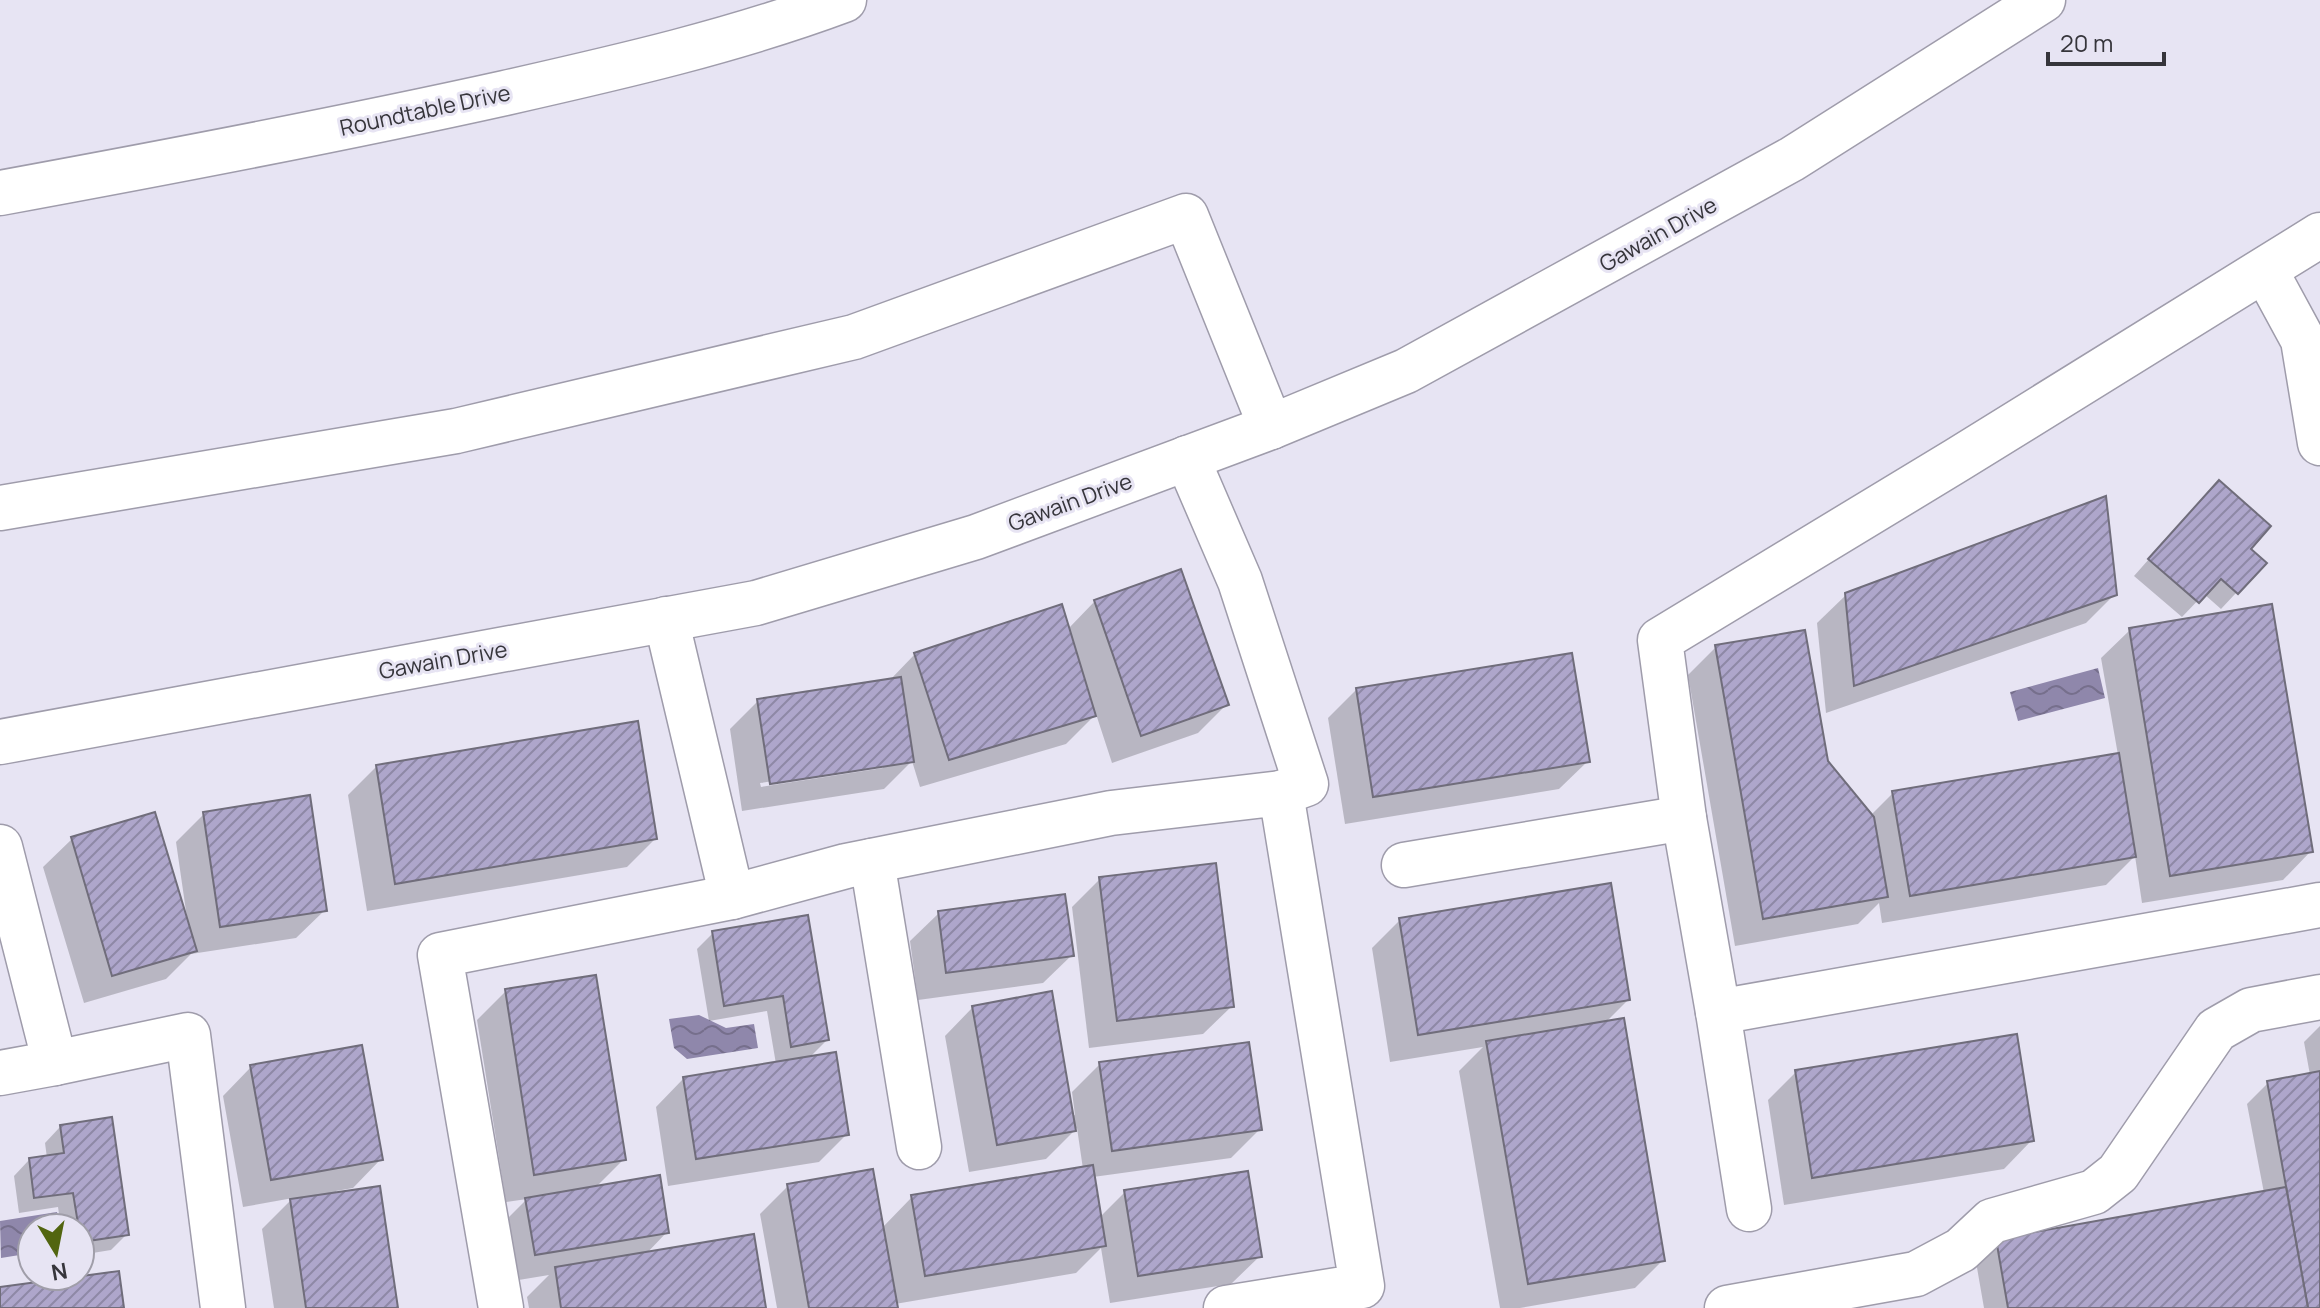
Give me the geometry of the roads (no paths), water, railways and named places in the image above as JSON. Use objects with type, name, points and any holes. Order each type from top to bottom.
[{"type":"street","name":"Roundtable Drive","points":[[0,193],[373,122],[648,60],[785,22],[844,0]]},
{"type":"street","name":"Gawain Drive","points":[[0,742],[756,603],[976,537],[1271,427],[1406,371],[1792,159],[2043,0]]},
{"type":"street","points":[[0,508],[456,431],[854,337],[1186,216],[1271,427]]},
{"type":"street","points":[[1749,1209],[1684,818],[1660,640],[2320,235]]},
{"type":"street","points":[[2265,270],[2303,340],[2320,443]]},
{"type":"street","points":[[501,1308],[440,955],[732,897],[872,861],[1111,813],[1281,793],[1306,784],[1240,581],[1187,458]]},
{"type":"street","points":[[666,619],[732,897]]},
{"type":"street","points":[[1226,1308],[1362,1286],[1281,793]]},
{"type":"street","points":[[1404,865],[1684,818]]},
{"type":"street","points":[[0,847],[55,1063]]},
{"type":"street","points":[[872,861],[919,1147]]},
{"type":"street","points":[[1718,1012],[2320,905]]},
{"type":"street","points":[[1727,1308],[1916,1274],[1961,1250],[1992,1221],[2094,1192],[2118,1173],[2216,1030],[2251,1010],[2320,997]]},
{"type":"street","points":[[0,1073],[188,1035],[223,1308]]},
{"type":"water","points":[[2098,668],[2105,698],[2018,721],[2010,692]]},
{"type":"water","points":[[699,1015],[726,1028],[754,1024],[758,1048],[687,1059],[674,1048],[669,1019]]},
{"type":"water","points":[[16,1218],[16,1256],[1,1258],[0,1221]]}]
